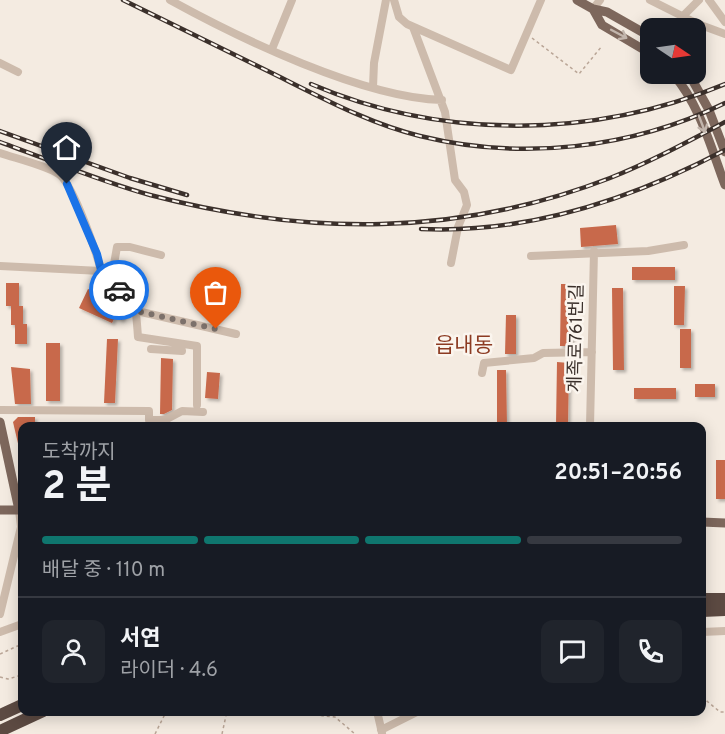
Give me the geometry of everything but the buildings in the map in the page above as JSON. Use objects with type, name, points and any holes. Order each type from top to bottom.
[{"type":"highway","points":[[706,599],[725,599]]},
{"type":"highway","points":[[706,611],[725,610]]},
{"type":"highway","points":[[0,715],[18,707]]},
{"type":"highway","points":[[0,730],[32,716]]},
{"type":"main road","points":[[577,0],[593,9],[607,12],[640,31]]},
{"type":"main road","points":[[593,9],[602,25],[640,45]]},
{"type":"main road","points":[[682,84],[698,114],[725,186]]},
{"type":"main road","points":[[694,84],[709,110],[725,152]]},
{"type":"main road","points":[[0,422],[18,497]]},
{"type":"main road","points":[[0,510],[18,510]]},
{"type":"main road","points":[[706,521],[725,523]]},
{"type":"street","points":[[170,0],[182,3],[272,49],[324,71],[373,87],[442,100]]},
{"type":"street","points":[[272,49],[292,0]]},
{"type":"street","points":[[373,87],[374,63],[386,0]]},
{"type":"street","points":[[394,0],[399,17],[413,27],[511,70],[541,0]]},
{"type":"street","points":[[593,9],[600,0]]},
{"type":"street","points":[[650,0],[682,17],[725,34]]},
{"type":"street","points":[[682,17],[699,0]]},
{"type":"street","points":[[709,0],[725,22]]},
{"type":"street","points":[[413,27],[442,100],[454,180],[464,192],[467,205],[458,228],[451,262]]},
{"type":"street","points":[[0,63],[18,72]]},
{"type":"street","points":[[0,153],[60,174],[97,254],[103,278],[129,297],[137,311],[138,337],[197,346],[197,405]]},
{"type":"street","points":[[531,256],[594,251],[648,251],[684,245]]},
{"type":"street","points":[[0,266],[101,271],[114,264],[117,247],[130,246],[161,255]]},
{"type":"street","name":"계족로761번길","points":[[590,422],[594,251]]},
{"type":"street","points":[[137,311],[236,334]]},
{"type":"street","points":[[151,349],[182,351]]},
{"type":"street","points":[[482,372],[484,363],[534,358],[543,353],[592,352]]},
{"type":"street","points":[[0,410],[149,411],[149,420],[165,420],[182,411],[203,412]]},
{"type":"street","points":[[0,614],[18,539]]},
{"type":"street","points":[[0,632],[18,625]]},
{"type":"street","points":[[706,632],[725,632]]},
{"type":"street","points":[[378,716],[382,732],[410,716]]},
{"type":"path","points":[[527,34],[579,74],[602,46]]},
{"type":"path","points":[[0,654],[18,646]]},
{"type":"path","points":[[0,677],[8,679],[18,676]]},
{"type":"path","points":[[706,700],[720,712],[725,712]]},
{"type":"path","points":[[155,734],[164,716]]},
{"type":"path","points":[[222,734],[226,716]]},
{"type":"path","points":[[325,716],[335,717],[355,734]]},
{"type":"railway","points":[[123,0],[366,118],[402,131],[458,144],[536,149],[575,146],[652,131],[689,119],[725,103]]},
{"type":"railway","points":[[311,84],[361,102],[412,115],[465,123],[518,126],[571,123],[623,115],[675,102],[725,84]]},
{"type":"railway","points":[[0,142],[93,177],[150,195],[209,208],[267,218],[324,223],[382,224],[439,220],[496,211],[553,197],[625,172],[725,122]]},
{"type":"railway","points":[[0,131],[130,178],[187,195]]},
{"type":"railway","points":[[421,229],[501,226],[578,210],[653,184],[725,150]]},
{"type":"way so far","points":[[119,290],[129,297],[137,311],[216,329]]},
{"type":"district","name":"읍내동","points":[[464,346]]},
{"type":"route","points":[[67,184],[97,254],[103,278],[119,290]]}]
